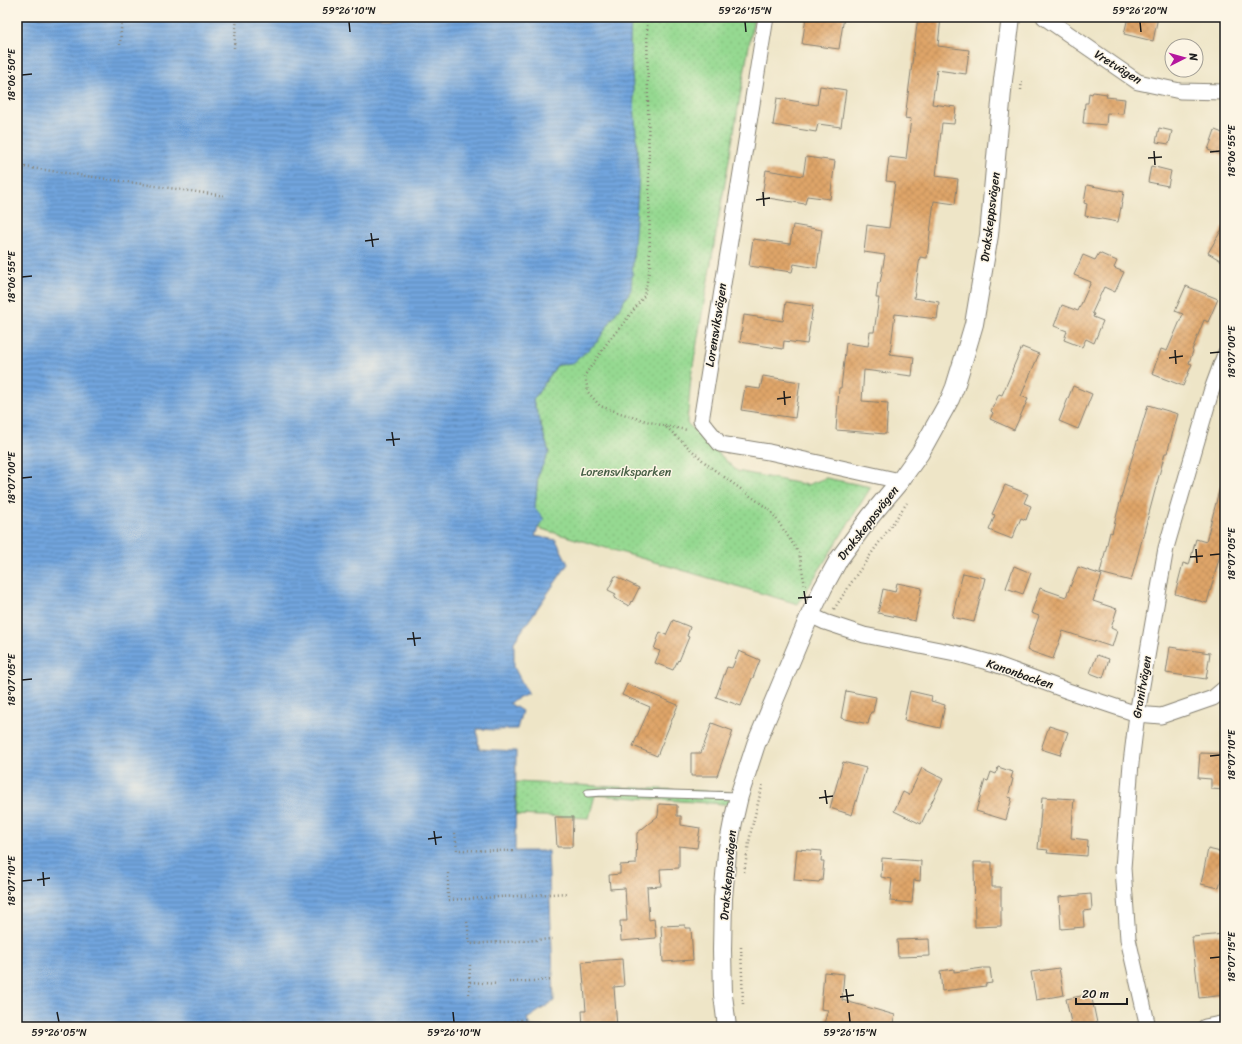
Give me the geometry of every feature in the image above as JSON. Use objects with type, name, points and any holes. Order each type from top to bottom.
[{"type":"street","name":"Lorensviksvägen","points":[[766,17],[701,421],[720,444],[769,452],[900,481]]},
{"type":"street","name":"Drakskeppsvägen","points":[[727,1027],[723,994],[723,898],[727,853],[739,796],[756,744],[810,615],[823,588],[839,559],[870,516],[900,481],[920,453],[950,399],[974,324],[989,235],[1011,17]]},
{"type":"street","name":"Vretvägen","points":[[1044,17],[1138,82],[1180,91],[1225,92]]},
{"type":"street","name":"Granitvägen","points":[[1148,1027],[1128,939],[1123,868],[1136,714],[1166,548],[1211,392],[1225,354]]},
{"type":"street","name":"Kanonbacken","points":[[810,615],[825,622],[864,635],[955,653],[995,664],[1136,714],[1161,716],[1213,698],[1225,688]]},
{"type":"street","points":[[1205,1027],[1225,1023]]},
{"type":"lane","points":[[588,794],[603,792],[739,796]]},
{"type":"path","points":[[120,45],[122,17]]},
{"type":"path","points":[[234,48],[237,17]]},
{"type":"path","points":[[647,17],[650,267],[644,296],[610,339],[586,374],[588,392],[600,406],[665,426],[709,466],[771,511],[799,553],[810,615]]},
{"type":"path","points":[[17,166],[225,196]]},
{"type":"path","points":[[455,833],[457,850],[515,851]]},
{"type":"path","points":[[448,873],[448,900],[568,893]]},
{"type":"path","points":[[467,922],[470,944],[552,939]]},
{"type":"path","points":[[469,994],[470,964]]},
{"type":"path","points":[[509,982],[553,980]]},
{"type":"path","points":[[470,982],[497,984]]},
{"type":"path","points":[[481,1027],[527,1019]]},
{"type":"green space","name":"Lorensviksparken","points":[[631,17],[754,17],[691,377],[687,423],[737,471],[807,485],[826,478],[871,487],[798,604],[538,528],[535,508],[538,475],[549,452],[533,400],[557,365],[572,364],[630,43]]},
{"type":"green space","points":[[516,782],[741,793],[737,805],[595,795],[589,818],[516,815]]},
{"type":"water","points":[[17,17],[631,17],[630,43],[639,176],[631,290],[597,342],[572,364],[557,365],[533,400],[549,452],[538,475],[535,508],[544,519],[535,536],[556,540],[568,564],[514,642],[514,667],[528,694],[509,703],[522,711],[517,729],[477,729],[479,749],[516,751],[515,851],[548,851],[554,1001],[527,1019],[530,1026],[544,1027],[17,1027]]},
{"type":"building","points":[[806,17],[844,17],[839,49],[802,44]]},
{"type":"building","points":[[918,17],[941,17],[938,46],[969,50],[966,74],[937,70],[932,104],[956,107],[954,124],[942,123],[936,176],[958,179],[955,204],[934,201],[927,258],[920,257],[914,298],[939,302],[937,319],[895,314],[890,354],[914,357],[912,376],[864,370],[862,401],[888,403],[886,434],[836,430],[839,388],[841,388],[846,343],[868,346],[870,332],[874,332],[879,298],[876,298],[878,283],[880,283],[885,255],[864,252],[867,225],[889,228],[895,182],[886,181],[889,157],[906,159],[911,119],[905,118]]},
{"type":"building","points":[[1128,17],[1158,17],[1153,41],[1124,34]]},
{"type":"building","points":[[820,86],[846,90],[841,127],[818,124],[816,132],[773,125],[777,98],[817,105]]},
{"type":"building","points":[[1093,92],[1107,94],[1106,97],[1125,99],[1123,114],[1107,113],[1106,125],[1083,123],[1085,103],[1088,103],[1089,93],[1092,94]]},
{"type":"building","points":[[1159,128],[1172,131],[1169,144],[1156,142]]},
{"type":"building","points":[[1215,130],[1225,134],[1225,156],[1208,150]]},
{"type":"building","points":[[806,157],[835,161],[830,199],[807,196],[805,204],[762,197],[766,170],[803,176]]},
{"type":"building","points":[[1151,166],[1171,171],[1168,186],[1148,182]]},
{"type":"building","points":[[1087,185],[1124,192],[1118,222],[1085,216],[1087,204],[1084,203]]},
{"type":"building","points":[[1225,224],[1225,263],[1208,253]]},
{"type":"building","points":[[793,225],[822,230],[817,268],[794,264],[792,272],[749,266],[753,239],[790,244]]},
{"type":"building","points":[[1099,253],[1117,261],[1114,268],[1124,272],[1115,292],[1104,287],[1092,313],[1094,314],[1093,317],[1103,321],[1094,343],[1086,339],[1082,347],[1064,340],[1067,331],[1054,326],[1062,305],[1078,311],[1091,282],[1074,275],[1083,255],[1095,260]]},
{"type":"building","points":[[1186,286],[1218,299],[1208,322],[1204,320],[1192,350],[1189,363],[1192,364],[1183,386],[1152,374],[1161,349],[1167,351],[1183,314],[1175,311]]},
{"type":"building","points":[[786,302],[813,306],[807,344],[784,341],[783,349],[740,342],[744,315],[783,321]]},
{"type":"building","points":[[1022,347],[1039,354],[1021,396],[1028,399],[1014,430],[990,419],[993,413],[991,411],[999,394],[1002,395]]},
{"type":"building","points":[[763,376],[800,382],[795,418],[741,410],[745,387],[760,389]]},
{"type":"building","points":[[1073,386],[1092,394],[1078,429],[1059,421]]},
{"type":"building","points":[[1148,405],[1178,414],[1167,453],[1165,453],[1131,581],[1100,573],[1110,532],[1112,533],[1129,468]]},
{"type":"building","points":[[1005,485],[1028,494],[1024,503],[1031,506],[1026,520],[1021,518],[1012,539],[989,530],[995,515],[992,514]]},
{"type":"building","points":[[1220,487],[1225,487],[1225,537],[1207,603],[1175,594],[1183,563],[1189,565],[1196,539],[1206,542]]},
{"type":"building","points":[[1014,566],[1031,573],[1023,594],[1006,588]]},
{"type":"building","points":[[1078,567],[1102,575],[1093,601],[1117,609],[1111,628],[1117,631],[1112,647],[1063,631],[1053,659],[1027,650],[1039,616],[1031,613],[1040,588],[1066,597]]},
{"type":"building","points":[[963,573],[985,578],[974,622],[952,617]]},
{"type":"building","points":[[615,576],[639,588],[629,606],[614,598],[616,594],[608,590]]},
{"type":"building","points":[[897,583],[922,588],[915,621],[878,613],[883,589],[895,592]]},
{"type":"building","points":[[673,620],[690,627],[687,636],[689,637],[679,661],[678,660],[673,670],[655,663],[660,651],[654,649],[660,632],[666,635]]},
{"type":"building","points":[[1170,647],[1210,653],[1206,679],[1166,673]]},
{"type":"building","points":[[739,651],[760,660],[741,706],[716,697],[727,667],[732,668]]},
{"type":"building","points":[[1097,655],[1109,659],[1103,678],[1090,673]]},
{"type":"building","points":[[627,684],[678,705],[657,756],[633,746],[650,707],[622,695]]},
{"type":"building","points":[[846,691],[876,697],[873,712],[871,712],[868,724],[841,718]]},
{"type":"building","points":[[910,691],[932,696],[931,701],[945,705],[940,728],[904,720]]},
{"type":"building","points":[[712,723],[733,731],[717,776],[691,776],[691,753],[701,753]]},
{"type":"building","points":[[1049,726],[1068,732],[1060,755],[1041,749]]},
{"type":"building","points":[[1200,753],[1225,754],[1225,790],[1211,789],[1211,779],[1198,778]]},
{"type":"building","points":[[843,762],[866,768],[852,815],[830,808]]},
{"type":"building","points":[[998,767],[1013,772],[1011,778],[1013,779],[1008,797],[1012,798],[1006,820],[976,811],[985,780],[988,781],[991,772],[996,774]]},
{"type":"building","points":[[922,768],[943,779],[921,824],[894,811],[903,792],[909,795]]},
{"type":"building","points":[[1042,797],[1074,799],[1071,838],[1088,840],[1087,856],[1047,853],[1048,850],[1038,849]]},
{"type":"building","points":[[659,804],[677,805],[677,816],[681,816],[681,825],[700,828],[697,848],[679,846],[679,868],[660,869],[661,886],[647,887],[649,920],[654,919],[656,938],[621,941],[620,921],[627,921],[625,888],[610,889],[609,875],[620,874],[620,865],[636,864],[637,833],[658,816]]},
{"type":"building","points":[[555,817],[573,817],[572,847],[557,847]]},
{"type":"building","points":[[797,849],[822,851],[821,861],[824,861],[822,881],[794,880]]},
{"type":"building","points":[[1208,849],[1225,853],[1225,862],[1219,888],[1201,884]]},
{"type":"building","points":[[882,858],[921,861],[920,881],[914,880],[912,903],[890,901],[892,879],[881,877]]},
{"type":"building","points":[[974,862],[992,862],[992,887],[1001,887],[1001,926],[975,927]]},
{"type":"building","points":[[1091,894],[1092,910],[1083,911],[1084,927],[1061,929],[1059,897]]},
{"type":"building","points":[[685,925],[685,928],[691,928],[693,960],[663,962],[661,926]]},
{"type":"building","points":[[1224,934],[1225,995],[1199,998],[1192,937]]},
{"type":"building","points":[[929,939],[930,956],[898,957],[897,940]]},
{"type":"building","points":[[622,959],[624,986],[614,987],[617,1027],[583,1027],[582,1011],[586,1011],[582,962]]},
{"type":"building","points":[[990,968],[992,983],[985,984],[986,986],[942,991],[940,971],[954,969],[954,972]]},
{"type":"building","points":[[1059,968],[1064,995],[1036,1000],[1031,972]]},
{"type":"building","points":[[824,972],[844,974],[842,1000],[895,1015],[892,1027],[823,1027],[828,1010],[821,1009]]},
{"type":"building","points":[[1091,994],[1097,1023],[1091,1024],[1092,1027],[1072,1027],[1066,999]]}]
